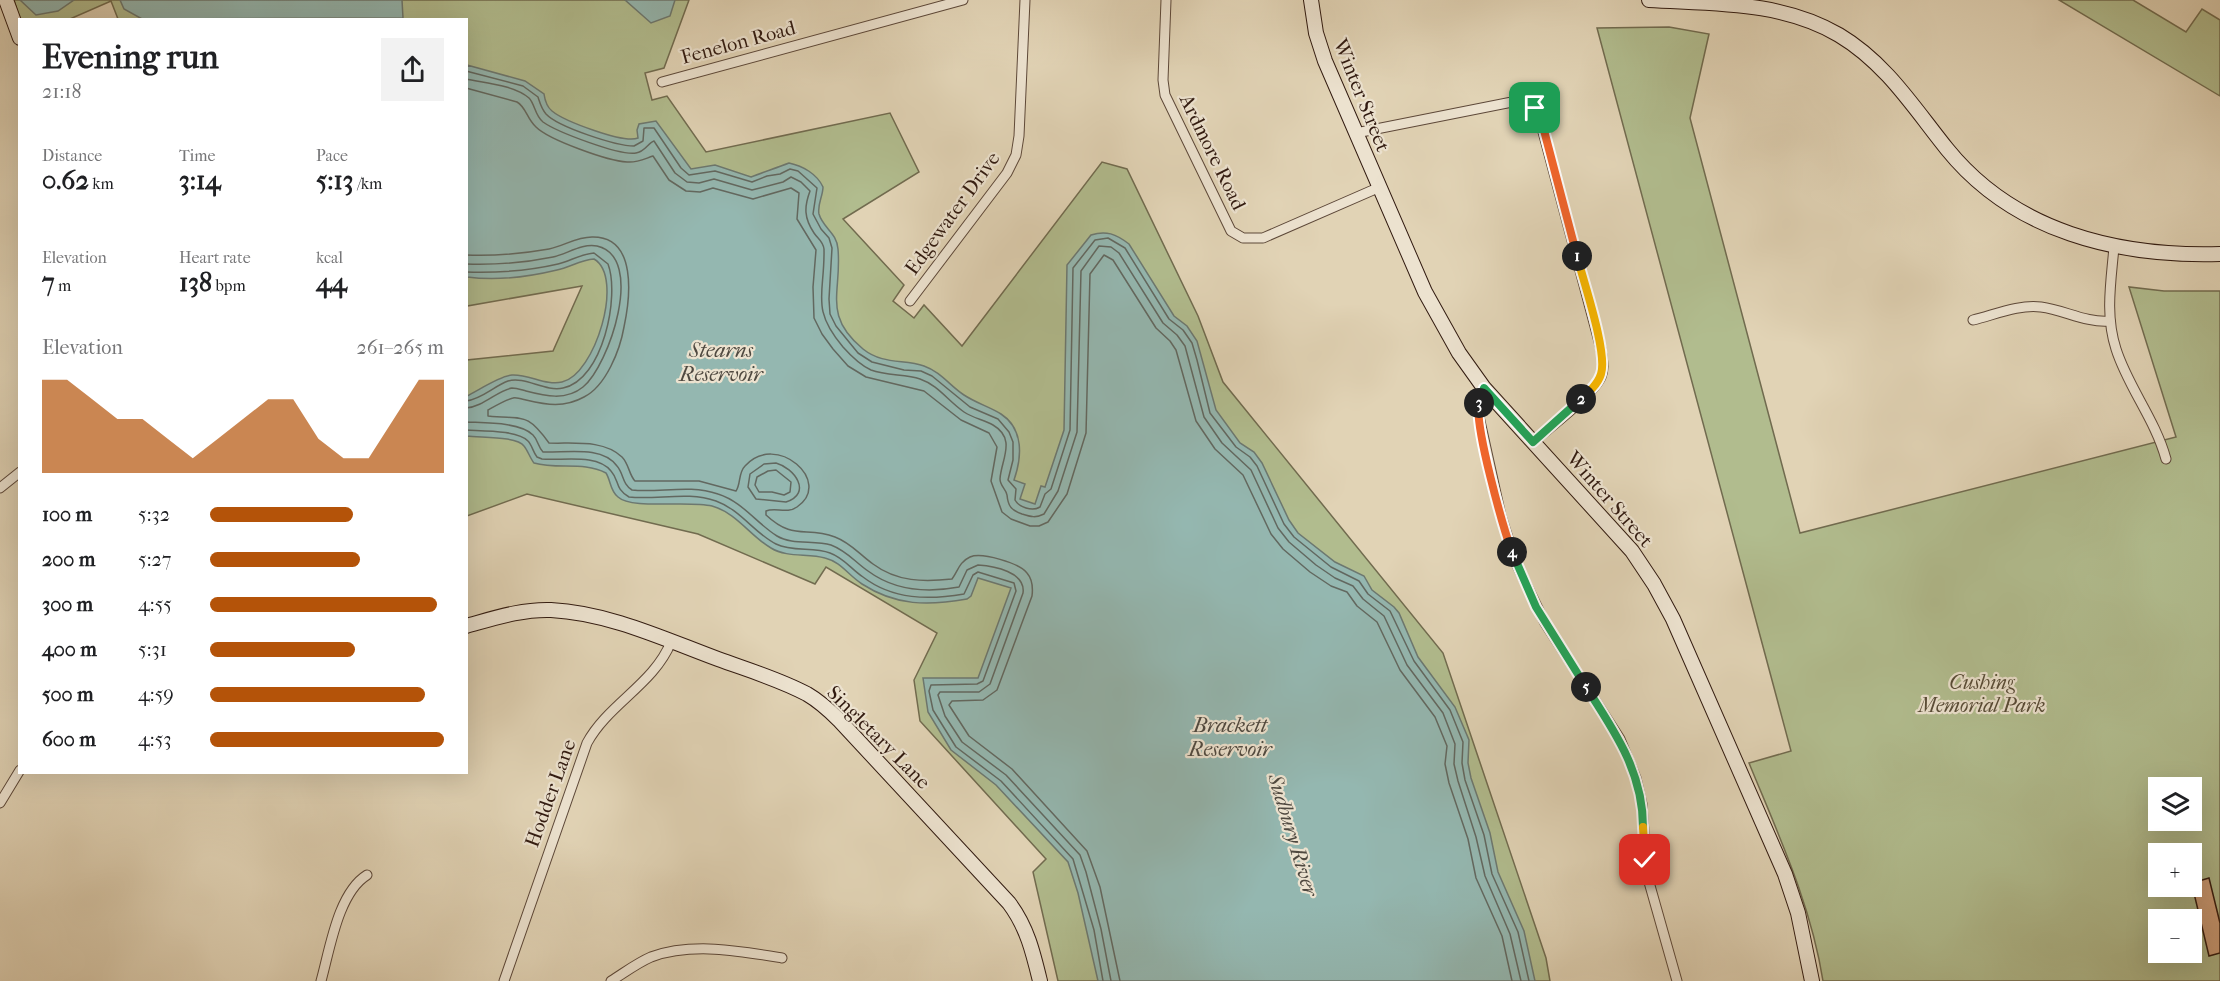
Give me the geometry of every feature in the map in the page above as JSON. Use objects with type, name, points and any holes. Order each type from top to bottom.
[{"type":"street","points":[[6,0],[18,33]]},
{"type":"street","name":"Fenelon Road","points":[[662,82],[963,0]]},
{"type":"street","name":"Edgewater Drive","points":[[910,301],[1012,165],[1019,136],[1025,0]]},
{"type":"street","name":"Ardmore Road","points":[[1166,0],[1163,80],[1165,95],[1231,231],[1243,238],[1263,238],[1380,187]]},
{"type":"street","name":"Winter Street","points":[[1311,0],[1320,47],[1437,315],[1458,353],[1484,388],[1632,552],[1654,584],[1673,619],[1785,874],[1798,913],[1812,981]]},
{"type":"street","points":[[1649,0],[1771,9],[1809,20],[1838,35],[1866,54],[1891,77],[1955,158],[1988,189],[2017,209],[2048,226],[2114,248],[2167,254],[2220,254]]},
{"type":"street","points":[[1356,133],[1512,102],[1531,104],[1538,113],[1601,349],[1603,367],[1601,376],[1590,391],[1533,442]]},
{"type":"street","points":[[2114,248],[2109,297],[2110,321],[2116,351],[2155,429],[2166,459]]},
{"type":"street","points":[[1973,320],[2033,306],[2050,308],[2091,321],[2110,321]]},
{"type":"street","points":[[1484,388],[1478,407],[1482,436],[1506,533],[1519,571],[1545,623],[1620,739],[1636,778],[1642,804],[1647,875],[1677,981]]},
{"type":"street","points":[[0,488],[18,474]]},
{"type":"street","name":"Singletary Lane","points":[[468,625],[524,611],[567,611],[611,621],[797,689],[829,710],[1009,903],[1025,926],[1040,981]]},
{"type":"street","name":"Hodder Lane","points":[[504,981],[587,743],[604,719],[654,670],[666,654],[671,642]]},
{"type":"street","points":[[0,803],[18,773]]},
{"type":"street","points":[[321,981],[345,901],[354,885],[367,875]]},
{"type":"street","points":[[611,981],[641,962],[673,951],[732,951],[782,958]]},
{"type":"green space","points":[[14,0],[689,0],[664,68],[645,73],[652,100],[667,96],[706,152],[890,113],[919,172],[843,219],[904,285],[893,301],[914,318],[924,305],[962,346],[1102,162],[1127,169],[1198,316],[1223,382],[1443,653],[1546,958],[1550,981],[1058,981],[1033,872],[1046,859],[920,721],[914,680],[937,633],[826,567],[815,584],[698,534],[527,494],[468,516],[468,360],[553,351],[582,286],[468,306],[468,18],[118,18],[111,1],[72,18],[19,18]]},
{"type":"green space","points":[[2059,0],[2133,0],[2186,32],[2202,9],[2220,20],[2220,96]]},
{"type":"green space","name":"Cushing Memorial Park","points":[[1669,27],[1709,34],[1690,118],[1800,533],[2176,437],[2129,287],[2164,291],[2220,291],[2220,981],[1823,981],[1818,952],[1802,897],[1749,763],[1791,751],[1597,28]]},
{"type":"water","points":[[20,0],[74,0],[58,11],[36,15]]},
{"type":"water","points":[[120,0],[402,0],[403,18],[140,18],[124,9]]},
{"type":"water","points":[[625,0],[675,0],[670,16],[651,23]]},
{"type":"water","name":"Brackett Reservoir","points":[[468,65],[525,81],[544,94],[552,111],[581,126],[608,135],[638,138],[639,124],[656,121],[691,169],[715,165],[751,177],[789,163],[804,168],[813,174],[823,187],[819,214],[837,243],[838,314],[850,337],[863,349],[878,357],[930,369],[964,395],[1008,420],[1014,427],[1019,444],[1019,462],[1014,480],[1025,484],[1020,499],[1035,504],[1041,486],[1045,487],[1064,430],[1067,265],[1091,235],[1111,234],[1129,244],[1174,316],[1187,326],[1197,341],[1216,410],[1240,443],[1254,452],[1262,463],[1289,520],[1298,533],[1335,562],[1364,576],[1372,590],[1394,607],[1399,613],[1418,657],[1455,707],[1469,740],[1468,763],[1471,778],[1490,833],[1498,872],[1524,931],[1535,981],[1098,981],[1078,893],[1068,862],[996,785],[951,750],[928,712],[923,678],[978,678],[1011,588],[978,578],[971,596],[967,599],[926,603],[887,597],[862,584],[831,560],[784,553],[771,548],[721,509],[702,504],[648,504],[625,501],[613,492],[606,473],[597,469],[534,463],[525,448],[514,440],[468,436],[468,395],[512,375],[556,383],[574,375],[595,345],[606,304],[607,285],[603,269],[594,259],[557,270],[489,279],[468,277]]},
{"type":"building","points":[[2209,878],[2220,923],[2220,953],[2209,956],[2202,927],[2202,909],[2198,909],[2195,897],[2202,897],[2202,880]]},
{"type":"route","points":[[1535,108],[1541,119],[1601,349],[1603,367],[1601,376],[1590,391],[1533,442],[1484,388],[1478,412],[1501,516],[1522,579],[1545,623],[1612,727],[1632,765],[1642,804],[1645,860]]},
{"type":"water label","name":"Stearns Reservoir","points":[[721,362]]},
{"type":"water label","name":"Sudbury River","points":[[1293,835]]}]
